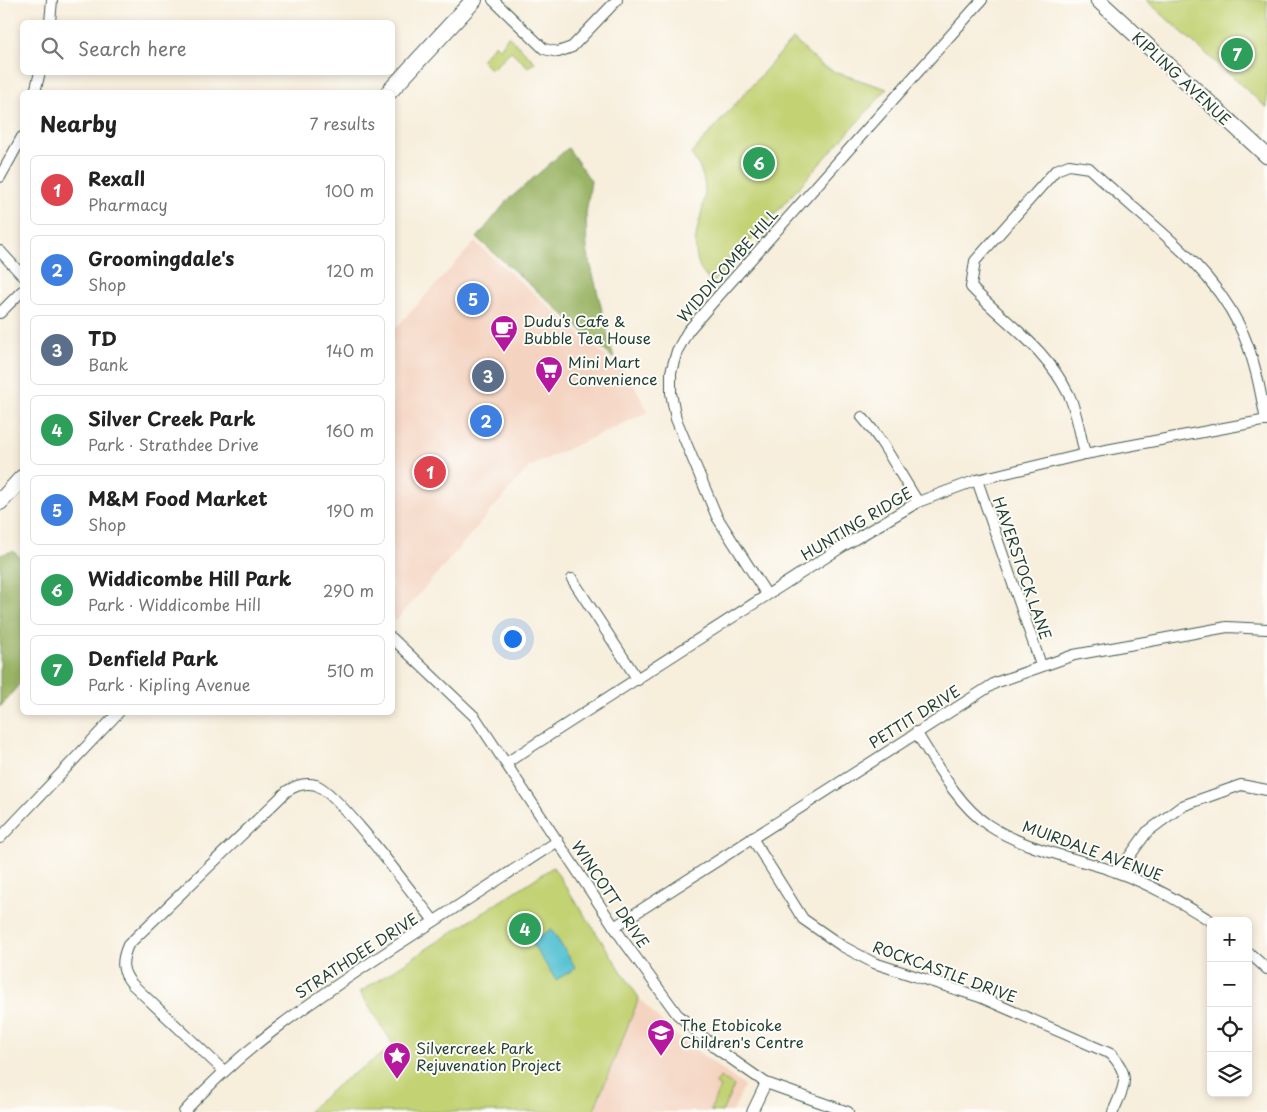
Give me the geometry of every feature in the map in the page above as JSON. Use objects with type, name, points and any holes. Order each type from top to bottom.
[{"type":"main road","points":[[391,90],[474,0]]},
{"type":"main road","name":"KIPLING AVENUE","points":[[1098,0],[1267,156]]},
{"type":"main road","points":[[0,502],[20,480]]},
{"type":"street","points":[[50,20],[52,0]]},
{"type":"street","points":[[493,0],[544,49],[558,52],[572,46],[617,0]]},
{"type":"street","name":"WIDDICOMBE HILL","points":[[767,595],[717,517],[676,419],[671,393],[670,372],[677,351],[688,331],[713,302],[982,0]]},
{"type":"street","points":[[36,90],[39,75]]},
{"type":"street","points":[[0,177],[20,141]]},
{"type":"street","points":[[1085,454],[1070,396],[1041,351],[988,305],[971,287],[975,262],[1056,170],[1069,165],[1089,168],[1187,256],[1222,295],[1240,326],[1254,364],[1267,420]]},
{"type":"street","points":[[0,251],[20,273]]},
{"type":"street","points":[[0,313],[20,293]]},
{"type":"street","points":[[862,417],[880,437],[918,502]]},
{"type":"street","name":"HUNTING RIDGE","points":[[506,763],[638,680],[845,545],[918,502],[977,480],[1085,454],[1267,420]]},
{"type":"street","name":"HAVERSTOCK LANE","points":[[977,480],[1041,665]]},
{"type":"street","points":[[572,579],[638,680]]},
{"type":"street","name":"PETTIT DRIVE","points":[[614,927],[995,682],[1041,665],[1074,656],[1227,627],[1267,629]]},
{"type":"street","name":"WINCOTT DRIVE","points":[[395,641],[475,717],[614,927],[661,995],[677,1014],[718,1049],[766,1083],[848,1112]]},
{"type":"street","points":[[0,838],[116,715]]},
{"type":"street","name":"MUIRDALE AVENUE","points":[[916,732],[956,794],[987,824],[1027,845],[1118,872],[1168,894],[1207,918]]},
{"type":"street","points":[[224,1071],[132,984],[123,967],[123,957],[128,945],[287,791],[296,785],[307,783],[318,786],[327,793],[361,829],[434,922]]},
{"type":"street","points":[[1118,872],[1147,832],[1182,806],[1242,785],[1267,790]]},
{"type":"street","name":"ROCKCASTLE DRIVE","points":[[752,838],[804,919],[842,946],[874,963],[980,997],[1111,1054],[1123,1067],[1124,1085],[1113,1112]]},
{"type":"street","name":"STRATHDEE DRIVE","points":[[184,1112],[224,1071],[268,1033],[310,1002],[558,842]]},
{"type":"street","points":[[1252,956],[1267,969]]},
{"type":"street","points":[[752,1112],[766,1083]]},
{"type":"shaded area","points":[[475,242],[631,378],[648,412],[529,467],[396,621],[395,620],[395,329]]},
{"type":"shaded area","name":"The Etobicoke Children's Centre","points":[[639,998],[668,1029],[744,1086],[733,1112],[593,1112]]},
{"type":"green space","points":[[1146,0],[1267,0],[1267,108]]},
{"type":"green space","points":[[508,36],[535,62],[528,67],[511,51],[491,70],[481,60],[495,44],[500,49]]},
{"type":"green space","points":[[793,39],[821,65],[835,72],[887,89],[712,284],[700,268],[696,250],[696,236],[705,197],[700,170],[691,154]]},
{"type":"green space","points":[[568,148],[591,181],[586,214],[587,250],[614,359],[477,238],[507,201]]},
{"type":"green space","points":[[13,551],[20,557],[20,683],[0,707],[0,555]]},
{"type":"green space","points":[[553,867],[639,998],[593,1112],[307,1112],[340,1083],[394,1046],[360,992]]},
{"type":"green space","points":[[720,1077],[734,1086],[722,1112],[710,1111],[720,1087],[716,1084]]},
{"type":"water","points":[[551,929],[576,968],[556,980],[531,942]]},
{"type":"place","name":"Denfield Park","points":[[1237,54]]},
{"type":"place","name":"Widdicombe Hill Park","points":[[759,163]]},
{"type":"place","name":"M&M Food Market","points":[[473,299]]},
{"type":"place","name":"Dudu’s Cafe & Bubble Tea House","points":[[504,353]]},
{"type":"place","name":"TD","points":[[488,376]]},
{"type":"place","name":"Mini Mart Convenience","points":[[549,394]]},
{"type":"place","name":"Groomingdale's","points":[[486,421]]},
{"type":"place","name":"Rexall","points":[[430,472]]},
{"type":"place","name":"Silver Creek Park","points":[[525,929]]},
{"type":"place","name":"The Etobicoke Children's Centre","points":[[661,1057]]},
{"type":"place","name":"Silvercreek Park Rejuvenation Project","points":[[397,1080]]}]
